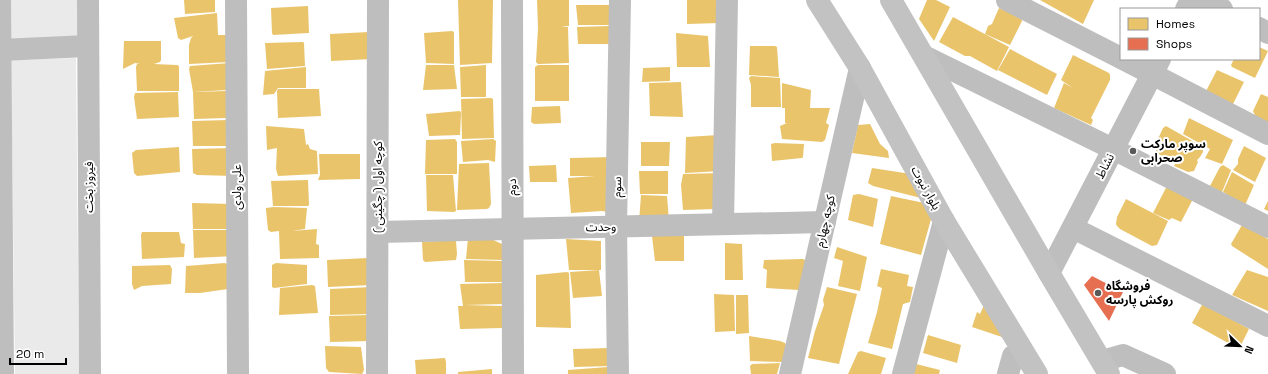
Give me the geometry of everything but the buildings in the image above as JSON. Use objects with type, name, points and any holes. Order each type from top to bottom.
[{"type":"main road","name":"بلوار نبوت","points":[[817,0],[860,68],[944,221],[1037,374]]},
{"type":"main road","points":[[891,0],[1049,273],[1106,368]]},
{"type":"street","points":[[0,0],[3,374]]},
{"type":"street","name":"فیروز بخت","points":[[88,0],[90,374]]},
{"type":"street","name":"علی ولدی","points":[[236,0],[238,374]]},
{"type":"street","name":"کوچه اول ( چگینی )","points":[[377,374],[378,0]]},
{"type":"street","name":"دوم","points":[[512,0],[513,374]]},
{"type":"street","name":"سوم","points":[[618,374],[616,226],[620,0]]},
{"type":"street","points":[[723,224],[728,0]]},
{"type":"street","points":[[1007,0],[1120,57]]},
{"type":"street","points":[[1205,0],[1220,8]]},
{"type":"street","points":[[0,50],[88,46]]},
{"type":"street","points":[[924,56],[1114,149],[1268,227]]},
{"type":"street","points":[[1130,60],[1156,66],[1268,134]]},
{"type":"street","name":"نشاط","points":[[1049,273],[1156,66]]},
{"type":"street","name":"کوچه چهارم","points":[[790,374],[860,68]]},
{"type":"street","points":[[903,374],[944,221]]},
{"type":"street","name":"وحدت","points":[[378,232],[825,222]]},
{"type":"street","points":[[1073,228],[1268,326]]},
{"type":"street","points":[[1106,368],[1123,355],[1165,374]]},
{"type":"shaded area","points":[[8,0],[78,0],[78,36],[9,40]]},
{"type":"shaded area","points":[[76,58],[79,374],[15,374],[11,60]]},
{"type":"place","name":"سوپر مارکت صحرابی","points":[[1133,151]]},
{"type":"place","name":"فروشگاه روکش پارسه","points":[[1098,293]]}]
